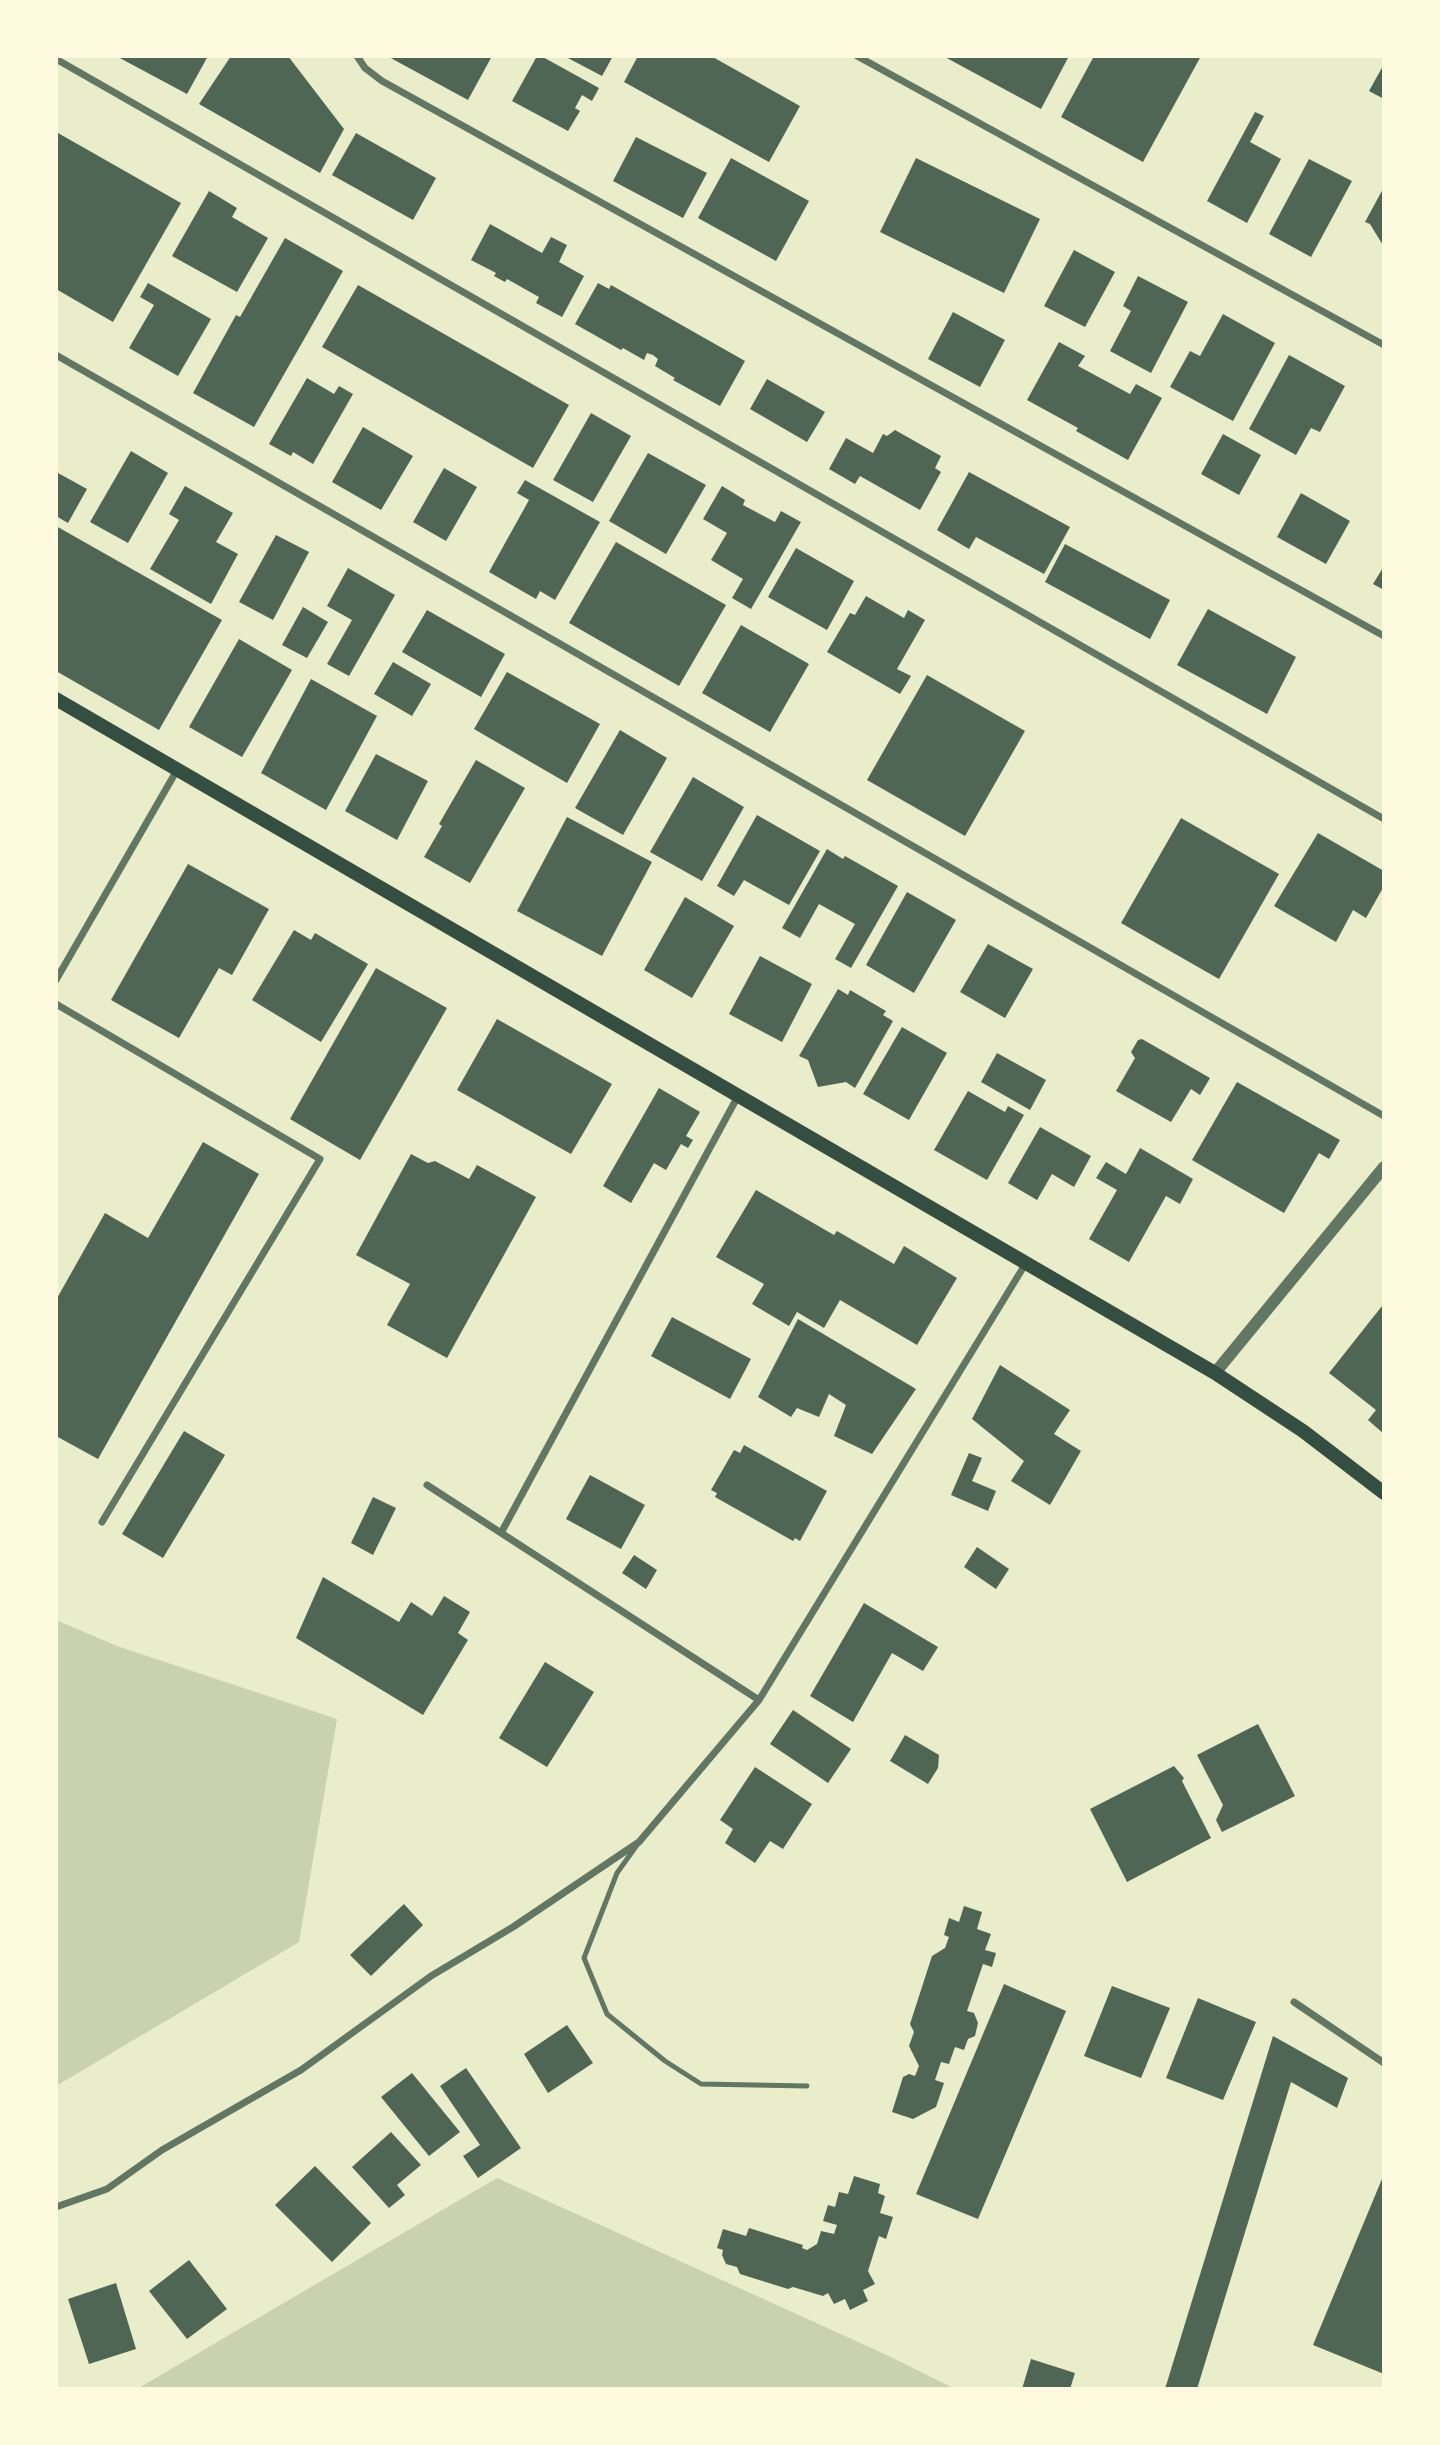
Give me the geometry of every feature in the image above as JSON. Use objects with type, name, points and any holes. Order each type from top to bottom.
[{"type":"main road","points":[[56,699],[1215,1373],[1303,1431],[1384,1493]]},
{"type":"street","points":[[356,56],[365,68],[382,82],[1384,636]]},
{"type":"street","points":[[857,56],[1384,345]]},
{"type":"street","points":[[56,59],[1384,819]]},
{"type":"street","points":[[56,355],[1384,1116]]},
{"type":"street","points":[[56,980],[177,770]]},
{"type":"street","points":[[56,1004],[320,1160],[102,1522]]},
{"type":"street","points":[[501,1533],[738,1096]]},
{"type":"street","points":[[1215,1373],[1384,1167]]},
{"type":"street","points":[[56,2207],[107,2189],[162,2150],[301,2070],[430,1976],[513,1927],[639,1842],[759,1700],[1026,1263]]},
{"type":"street","points":[[427,1485],[759,1700]]},
{"type":"street","points":[[1294,2002],[1384,2063]]},
{"type":"lane","points":[[639,1842],[617,1873],[584,1958],[607,2014],[665,2061],[701,2084],[807,2086]]},
{"type":"green space","points":[[56,1620],[117,1646],[337,1719],[299,1942],[56,2086]]},
{"type":"green space","points":[[497,2178],[889,2356],[955,2389],[137,2389]]},
{"type":"building","points":[[116,56],[208,56],[187,94]]},
{"type":"building","points":[[231,56],[288,56],[344,129],[320,173],[199,104]]},
{"type":"building","points":[[387,56],[492,56],[468,100]]},
{"type":"building","points":[[537,56],[599,88],[592,101],[582,95],[575,108],[580,111],[568,131],[512,101]]},
{"type":"building","points":[[564,56],[613,56],[602,76]]},
{"type":"building","points":[[638,56],[711,56],[800,106],[769,162],[624,82]]},
{"type":"building","points":[[943,56],[1069,56],[1041,109]]},
{"type":"building","points":[[1094,56],[1201,56],[1143,162],[1061,117]]},
{"type":"building","points":[[1384,64],[1384,99],[1369,91]]},
{"type":"building","points":[[1255,112],[1264,116],[1250,142],[1281,159],[1247,223],[1207,201]]},
{"type":"building","points":[[58,133],[181,203],[113,322],[56,289]]},
{"type":"building","points":[[356,133],[436,178],[413,220],[332,175]]},
{"type":"building","points":[[636,137],[707,173],[683,218],[613,181]]},
{"type":"building","points":[[731,158],[809,201],[776,261],[698,218]]},
{"type":"building","points":[[916,158],[1040,219],[1004,293],[880,232]]},
{"type":"building","points":[[1309,159],[1352,181],[1311,257],[1269,234]]},
{"type":"building","points":[[1384,187],[1384,247],[1370,224],[1365,222]]},
{"type":"building","points":[[209,191],[237,208],[232,217],[268,238],[237,292],[172,256]]},
{"type":"building","points":[[490,224],[542,253],[551,237],[567,245],[559,262],[584,276],[562,317],[536,303],[539,297],[507,279],[505,282],[494,276],[496,273],[471,260]]},
{"type":"building","points":[[285,238],[343,271],[254,427],[193,393],[236,315],[240,317]]},
{"type":"building","points":[[1074,250],[1115,272],[1085,327],[1044,306]]},
{"type":"building","points":[[1138,276],[1188,302],[1151,373],[1110,351],[1131,311],[1123,306]]},
{"type":"building","points":[[148,283],[211,319],[178,376],[129,348],[154,305],[140,297]]},
{"type":"building","points":[[598,283],[609,289],[611,285],[745,361],[720,406],[673,380],[675,378],[655,366],[658,359],[653,355],[647,353],[644,360],[575,324]]},
{"type":"building","points":[[358,285],[569,405],[533,468],[322,347]]},
{"type":"building","points":[[953,312],[1005,340],[980,387],[928,359]]},
{"type":"building","points":[[1223,314],[1275,343],[1233,421],[1170,387],[1190,351],[1200,356]]},
{"type":"building","points":[[1059,342],[1085,356],[1078,366],[1130,394],[1136,384],[1162,398],[1128,460],[1027,400]]},
{"type":"building","points":[[1289,355],[1345,386],[1320,432],[1311,428],[1296,455],[1249,429]]},
{"type":"building","points":[[307,378],[334,394],[339,386],[353,394],[313,464],[293,452],[291,456],[269,444]]},
{"type":"building","points":[[767,379],[825,412],[807,442],[750,409]]},
{"type":"building","points":[[591,413],[631,436],[593,502],[553,480]]},
{"type":"building","points":[[363,427],[413,456],[381,510],[332,482]]},
{"type":"building","points":[[895,430],[941,456],[935,468],[941,472],[920,510],[860,476],[855,484],[829,469],[846,438],[873,453],[883,434],[887,436]]},
{"type":"building","points":[[1223,434],[1261,455],[1239,495],[1201,474]]},
{"type":"building","points":[[131,451],[168,473],[128,543],[90,522]]},
{"type":"building","points":[[648,453],[706,485],[666,554],[609,521]]},
{"type":"building","points":[[444,468],[477,487],[446,541],[413,522]]},
{"type":"building","points":[[969,472],[1070,527],[1044,574],[976,537],[969,549],[937,530]]},
{"type":"building","points":[[58,473],[87,489],[68,523],[56,516]]},
{"type":"building","points":[[525,480],[600,522],[555,600],[540,591],[536,599],[489,572],[529,500],[517,493]]},
{"type":"building","points":[[185,486],[233,513],[216,542],[238,554],[211,604],[150,569],[179,520],[169,514]]},
{"type":"building","points":[[722,486],[745,500],[743,505],[775,522],[781,511],[801,522],[751,609],[732,598],[743,579],[711,560],[727,533],[703,519]]},
{"type":"building","points":[[1301,493],[1350,521],[1326,564],[1277,537]]},
{"type":"building","points":[[56,526],[222,620],[159,730],[56,671]]},
{"type":"building","points":[[276,535],[309,552],[273,620],[239,602]]},
{"type":"building","points":[[616,542],[726,605],[679,686],[569,623]]},
{"type":"building","points":[[1065,544],[1170,600],[1150,639],[1045,582]]},
{"type":"building","points":[[796,548],[854,581],[827,630],[768,597]]},
{"type":"building","points":[[1384,566],[1384,590],[1373,584]]},
{"type":"building","points":[[348,568],[395,595],[349,676],[327,664],[352,620],[327,606]]},
{"type":"building","points":[[866,596],[904,618],[908,610],[925,620],[897,669],[911,676],[900,694],[827,652],[850,613],[855,615]]},
{"type":"building","points":[[303,607],[328,622],[307,658],[282,645]]},
{"type":"building","points":[[1208,609],[1296,657],[1267,714],[1177,665]]},
{"type":"building","points":[[427,610],[505,654],[481,697],[402,652]]},
{"type":"building","points":[[741,625],[809,664],[770,732],[702,693]]},
{"type":"building","points":[[239,639],[292,670],[242,757],[189,727]]},
{"type":"building","points":[[393,662],[431,684],[412,716],[374,694]]},
{"type":"building","points":[[507,672],[600,724],[567,783],[474,729]]},
{"type":"building","points":[[927,675],[1025,731],[965,836],[867,780]]},
{"type":"building","points":[[311,679],[377,716],[326,810],[261,773]]},
{"type":"building","points":[[620,730],[667,758],[623,835],[575,808]]},
{"type":"building","points":[[376,754],[428,781],[397,840],[345,811]]},
{"type":"building","points":[[476,760],[525,788],[470,883],[424,857],[442,826],[439,824]]},
{"type":"building","points":[[693,777],[744,807],[702,881],[650,852]]},
{"type":"building","points":[[757,815],[820,851],[789,905],[744,880],[734,896],[717,886]]},
{"type":"building","points":[[567,817],[652,862],[602,956],[517,911]]},
{"type":"building","points":[[1181,818],[1279,874],[1219,979],[1121,923]]},
{"type":"building","points":[[1318,833],[1384,871],[1384,886],[1366,918],[1353,910],[1336,942],[1274,906]]},
{"type":"building","points":[[827,849],[843,859],[845,856],[898,886],[851,968],[835,959],[855,924],[819,904],[800,938],[782,928]]},
{"type":"building","points":[[188,864],[269,909],[232,975],[219,968],[179,1038],[111,1000]]},
{"type":"building","points":[[907,892],[956,920],[914,993],[866,965]]},
{"type":"building","points":[[685,897],[734,926],[692,998],[644,970]]},
{"type":"building","points":[[294,930],[311,940],[315,933],[368,964],[321,1042],[252,1000]]},
{"type":"building","points":[[988,944],[1033,969],[1005,1018],[960,992]]},
{"type":"building","points":[[760,956],[812,984],[782,1042],[729,1014]]},
{"type":"building","points":[[376,968],[447,1008],[360,1160],[290,1119]]},
{"type":"building","points":[[838,989],[848,995],[850,990],[886,1011],[883,1015],[893,1021],[855,1088],[846,1082],[818,1087],[808,1060],[799,1056]]},
{"type":"building","points":[[497,1019],[612,1084],[571,1154],[457,1090]]},
{"type":"building","points":[[902,1027],[947,1053],[909,1120],[863,1094]]},
{"type":"building","points":[[1142,1039],[1210,1078],[1200,1095],[1191,1089],[1171,1122],[1116,1091],[1135,1058],[1131,1052],[1138,1040]]},
{"type":"building","points":[[997,1053],[1046,1080],[1030,1110],[981,1082]]},
{"type":"building","points":[[1237,1082],[1340,1140],[1329,1159],[1319,1153],[1284,1213],[1192,1160]]},
{"type":"building","points":[[659,1088],[700,1112],[686,1136],[693,1140],[688,1148],[681,1144],[666,1170],[654,1163],[631,1203],[603,1186]]},
{"type":"building","points":[[968,1091],[1005,1112],[1008,1106],[1024,1115],[987,1180],[934,1150]]},
{"type":"building","points":[[1040,1127],[1091,1156],[1074,1187],[1052,1174],[1037,1200],[1008,1183]]},
{"type":"building","points":[[203,1142],[259,1174],[98,1459],[56,1436],[56,1300],[105,1213],[148,1238]]},
{"type":"building","points":[[1140,1148],[1193,1179],[1180,1204],[1166,1196],[1129,1262],[1089,1239],[1117,1190],[1096,1178],[1106,1162],[1126,1174]]},
{"type":"building","points":[[411,1154],[428,1163],[435,1161],[469,1179],[477,1165],[536,1197],[447,1358],[387,1325],[410,1284],[356,1255]]},
{"type":"building","points":[[756,1190],[834,1235],[837,1231],[894,1264],[904,1246],[957,1278],[917,1345],[840,1300],[824,1328],[797,1312],[789,1326],[752,1304],[764,1284],[716,1257]]},
{"type":"building","points":[[1382,1306],[1384,1434],[1368,1420],[1376,1410],[1329,1373]]},
{"type":"building","points":[[672,1317],[751,1359],[730,1399],[651,1356]]},
{"type":"building","points":[[798,1319],[916,1389],[872,1454],[834,1436],[846,1405],[829,1394],[819,1417],[797,1408],[791,1417],[758,1397]]},
{"type":"building","points":[[1000,1365],[1070,1410],[1054,1434],[1081,1451],[1050,1505],[1011,1481],[1024,1461],[972,1419]]},
{"type":"building","points":[[184,1431],[225,1455],[163,1558],[122,1534]]},
{"type":"building","points":[[744,1445],[827,1491],[800,1541],[795,1538],[793,1541],[715,1497],[717,1493],[711,1490],[734,1450],[740,1453]]},
{"type":"building","points":[[969,1453],[982,1458],[972,1481],[996,1491],[988,1511],[951,1495]]},
{"type":"building","points":[[590,1475],[645,1505],[621,1549],[566,1519]]},
{"type":"building","points":[[373,1497],[396,1508],[373,1555],[351,1543]]},
{"type":"building","points":[[977,1547],[1009,1569],[996,1589],[964,1567]]},
{"type":"building","points":[[634,1555],[657,1570],[646,1589],[622,1573]]},
{"type":"building","points":[[323,1577],[399,1622],[411,1602],[432,1616],[444,1596],[470,1612],[458,1633],[468,1640],[423,1715],[296,1638]]},
{"type":"building","points":[[864,1603],[938,1647],[923,1671],[892,1653],[853,1722],[810,1696]]},
{"type":"building","points":[[545,1662],[594,1692],[547,1767],[499,1738]]},
{"type":"building","points":[[793,1710],[851,1749],[828,1783],[770,1744]]},
{"type":"building","points":[[1258,1724],[1295,1796],[1222,1832],[1216,1820],[1223,1805],[1197,1755]]},
{"type":"building","points":[[905,1735],[939,1755],[938,1768],[928,1784],[890,1761]]},
{"type":"building","points":[[1174,1766],[1184,1778],[1182,1781],[1211,1838],[1127,1882],[1090,1809]]},
{"type":"building","points":[[755,1767],[812,1804],[783,1849],[770,1841],[755,1863],[725,1843],[733,1829],[720,1820]]},
{"type":"building","points":[[404,1904],[423,1925],[371,1976],[350,1955]]},
{"type":"building","points":[[964,1906],[982,1912],[977,1929],[991,1934],[985,1950],[996,1953],[992,1967],[983,1964],[967,2011],[974,2013],[978,2023],[975,2036],[968,2039],[964,2050],[955,2047],[949,2064],[941,2062],[935,2080],[944,2083],[936,2107],[913,2119],[892,2112],[903,2077],[909,2074],[915,2076],[919,2066],[909,2046],[914,2032],[910,2024],[932,1956],[945,1948],[949,1937],[944,1935],[949,1918],[959,1922]]},
{"type":"building","points":[[1004,1984],[1066,2011],[978,2219],[916,2194]]},
{"type":"building","points":[[1112,1986],[1170,2008],[1141,2078],[1084,2056]]},
{"type":"building","points":[[1198,1998],[1256,2022],[1223,2100],[1166,2078]]},
{"type":"building","points":[[567,2025],[593,2063],[548,2093],[524,2054]]},
{"type":"building","points":[[1273,2036],[1348,2078],[1337,2108],[1291,2082],[1197,2389],[1165,2389]]},
{"type":"building","points":[[466,2068],[521,2148],[478,2178],[463,2156],[480,2145],[440,2086]]},
{"type":"building","points":[[412,2073],[460,2132],[429,2156],[381,2097]]},
{"type":"building","points":[[391,2132],[421,2165],[397,2185],[405,2195],[389,2208],[352,2167]]},
{"type":"building","points":[[315,2166],[371,2223],[332,2262],[275,2205]]},
{"type":"building","points":[[1384,2174],[1384,2374],[1313,2345]]},
{"type":"building","points":[[854,2176],[880,2184],[878,2193],[885,2196],[880,2213],[893,2217],[886,2239],[879,2236],[868,2271],[875,2284],[863,2290],[868,2301],[850,2310],[845,2299],[834,2304],[828,2293],[823,2296],[793,2287],[788,2289],[740,2274],[737,2267],[726,2264],[723,2250],[717,2248],[723,2229],[746,2236],[749,2228],[803,2245],[802,2248],[807,2250],[817,2244],[821,2231],[834,2234],[837,2225],[823,2221],[828,2205],[835,2207],[839,2192],[848,2194]]},
{"type":"building","points":[[189,2260],[227,2309],[187,2339],[149,2291]]},
{"type":"building","points":[[116,2283],[136,2349],[89,2364],[68,2299]]},
{"type":"building","points":[[1031,2359],[1075,2373],[1070,2389],[1022,2389]]}]
